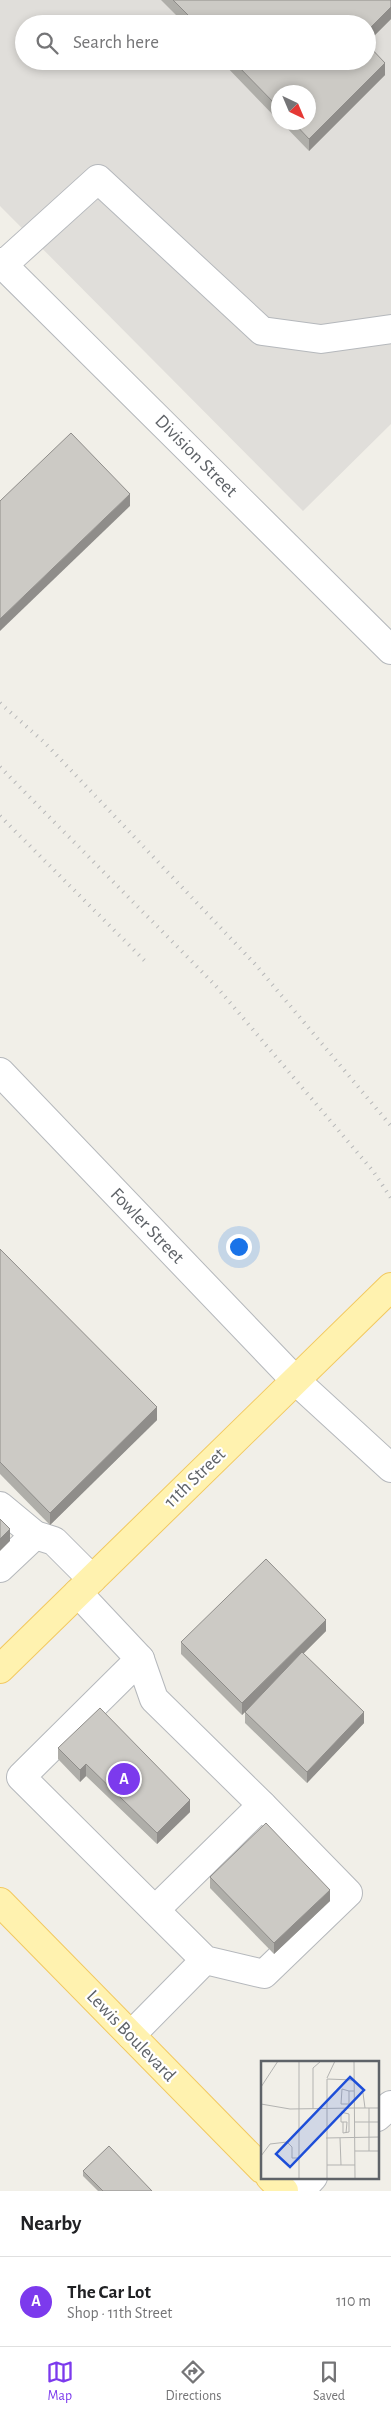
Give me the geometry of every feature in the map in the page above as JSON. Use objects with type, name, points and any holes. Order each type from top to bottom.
[{"type":"main road","name":"11th Street","points":[[0,1669],[391,1287]]},
{"type":"main road","name":"Lewis Boulevard","points":[[0,1902],[261,2168]]},
{"type":"main road","points":[[271,2178],[284,2191]]},
{"type":"street","points":[[1,263],[98,179],[262,331],[321,339],[391,329]]},
{"type":"street","name":"Division Street","points":[[1,263],[391,650]]},
{"type":"street","name":"Fowler Street","points":[[0,1072],[295,1380],[391,1468]]},
{"type":"street","points":[[0,1506],[35,1535],[54,1541],[140,1659],[154,1699],[348,1893],[264,1974],[206,1960],[21,1777],[140,1659]]},
{"type":"street","points":[[0,1568],[35,1535]]},
{"type":"street","points":[[155,1910],[262,1805]]},
{"type":"street","points":[[131,2035],[206,1960]]},
{"type":"street","points":[[378,2116],[391,2105]]},
{"type":"street","points":[[300,2191],[312,2178]]},
{"type":"shaded area","points":[[0,0],[391,0],[391,424],[303,511],[0,206]]},
{"type":"building","points":[[173,0],[391,0],[391,7],[376,22],[376,15],[188,15]]},
{"type":"building","points":[[376,54],[385,63],[309,139],[301,130],[316,130],[316,85],[271,85],[271,100],[242,70],[376,70]]},
{"type":"building","points":[[71,433],[130,494],[0,619],[0,501]]},
{"type":"building","points":[[0,1249],[157,1407],[50,1513],[0,1462]]},
{"type":"building","points":[[0,1519],[10,1529],[0,1539]]},
{"type":"building","points":[[266,1559],[326,1620],[242,1703],[181,1642]]},
{"type":"building","points":[[302,1652],[364,1712],[307,1772],[245,1712]]},
{"type":"building","points":[[100,1708],[190,1800],[157,1833],[86,1764],[80,1770],[58,1748]]},
{"type":"building","points":[[266,1823],[330,1890],[274,1943],[210,1877]]},
{"type":"building","points":[[109,2146],[152,2191],[103,2191],[83,2171]]},
{"type":"railway","points":[[0,703],[45,743],[255,964],[391,1126]]},
{"type":"railway","points":[[0,767],[215,985],[373,1171],[391,1198]]},
{"type":"railway","points":[[0,816],[147,963]]},
{"type":"place","name":"The Car Lot","points":[[124,1779]]}]
